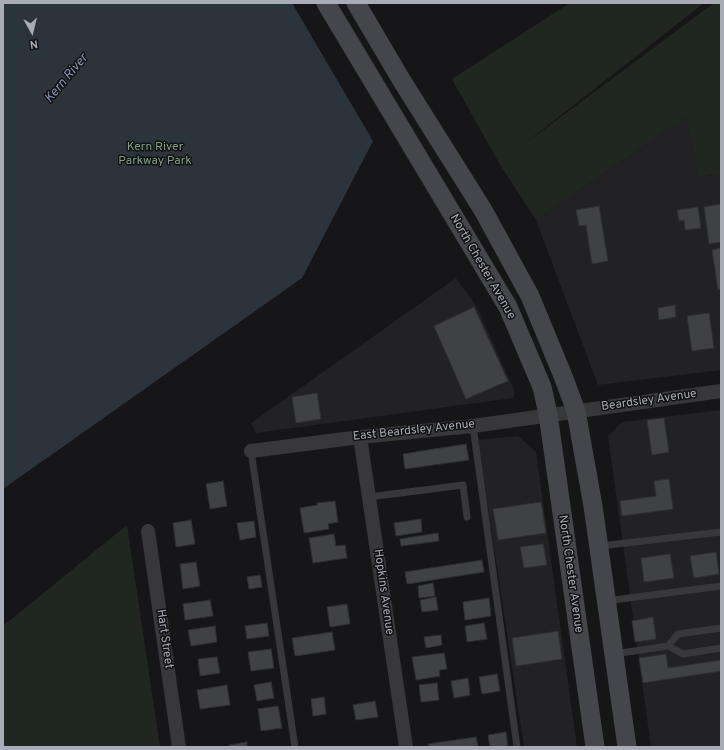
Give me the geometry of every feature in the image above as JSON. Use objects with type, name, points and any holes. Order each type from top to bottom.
[{"type":"main road","name":"North Chester Avenue","points":[[326,3],[508,306],[542,387],[548,414],[595,747]]},
{"type":"main road","points":[[356,3],[402,81],[483,210],[530,296],[564,376],[576,411],[593,506],[627,747]]},
{"type":"street","name":"Beardsley Avenue","points":[[576,411],[721,391]]},
{"type":"street","name":"East Beardsley Avenue","points":[[251,451],[360,436],[473,426],[576,411]]},
{"type":"street","name":"Hopkins Avenue","points":[[360,436],[406,747]]},
{"type":"street","name":"Hart Street","points":[[148,531],[180,747]]},
{"type":"lane","points":[[473,426],[517,747]]},
{"type":"lane","points":[[251,451],[295,747]]},
{"type":"lane","points":[[369,497],[463,485],[467,517]]},
{"type":"lane","points":[[599,546],[717,531],[721,532]]},
{"type":"lane","points":[[606,601],[721,586]]},
{"type":"lane","points":[[668,646],[678,634],[721,628]]},
{"type":"lane","points":[[613,654],[668,646],[683,654],[721,648]]},
{"type":"shaded area","points":[[570,3],[704,3],[519,148],[714,3],[721,3],[721,174],[699,177],[686,117],[536,220],[499,163],[452,79]]},
{"type":"shaded area","points":[[687,116],[699,177],[721,174],[721,370],[598,385],[536,220]]},
{"type":"shaded area","points":[[456,278],[477,307],[515,392],[513,398],[256,433],[251,423]]},
{"type":"shaded area","points":[[721,410],[721,747],[651,747],[608,436],[622,422]]},
{"type":"shaded area","points":[[518,436],[536,452],[577,747],[524,747],[478,440]]},
{"type":"shaded area","points":[[127,525],[160,747],[3,747],[3,626]]},
{"type":"water","name":"Kern River Parkway Park","points":[[3,3],[292,3],[373,141],[302,278],[3,489]]},
{"type":"building","points":[[721,204],[721,242],[709,244],[704,207]]},
{"type":"building","points":[[599,206],[608,261],[592,264],[586,225],[579,226],[576,210]]},
{"type":"building","points":[[698,207],[701,228],[685,230],[684,220],[679,221],[677,210]]},
{"type":"building","points":[[721,248],[721,289],[718,290],[712,250]]},
{"type":"building","points":[[675,305],[676,317],[659,320],[658,308]]},
{"type":"building","points":[[474,307],[508,381],[466,399],[434,326]]},
{"type":"building","points":[[709,313],[714,348],[692,351],[687,316]]},
{"type":"building","points":[[317,393],[321,419],[296,423],[292,397]]},
{"type":"building","points":[[664,418],[669,452],[652,455],[647,420]]},
{"type":"building","points":[[466,444],[469,460],[405,469],[403,454]]},
{"type":"building","points":[[669,479],[673,509],[622,516],[620,501],[656,496],[654,481]]},
{"type":"building","points":[[223,481],[227,506],[210,509],[206,484]]},
{"type":"building","points":[[335,501],[338,522],[328,524],[329,529],[304,533],[300,508],[317,505],[317,503]]},
{"type":"building","points":[[541,502],[546,533],[498,540],[493,509]]},
{"type":"building","points":[[421,519],[422,532],[396,536],[394,523]]},
{"type":"building","points":[[191,520],[195,544],[176,547],[173,523]]},
{"type":"building","points":[[254,521],[256,537],[240,540],[237,523]]},
{"type":"building","points":[[438,533],[439,541],[401,546],[400,539]]},
{"type":"building","points":[[334,534],[336,546],[345,545],[347,558],[313,563],[309,538]]},
{"type":"building","points":[[543,544],[547,565],[524,568],[520,547]]},
{"type":"building","points":[[716,552],[719,574],[694,578],[690,556]]},
{"type":"building","points":[[670,554],[674,578],[644,582],[641,558]]},
{"type":"building","points":[[482,560],[484,572],[407,584],[405,572]]},
{"type":"building","points":[[196,562],[200,586],[183,589],[180,564]]},
{"type":"building","points":[[260,575],[262,587],[249,589],[247,577]]},
{"type":"building","points":[[433,583],[435,596],[419,598],[418,586]]},
{"type":"building","points":[[436,597],[438,610],[422,612],[420,600]]},
{"type":"building","points":[[489,598],[491,616],[465,620],[463,602]]},
{"type":"building","points":[[210,600],[213,616],[185,620],[183,604]]},
{"type":"building","points":[[347,604],[350,624],[330,627],[327,607]]},
{"type":"building","points":[[653,617],[656,639],[635,642],[632,621]]},
{"type":"building","points":[[267,623],[269,636],[247,639],[245,626]]},
{"type":"building","points":[[484,623],[487,639],[467,642],[465,626]]},
{"type":"building","points":[[215,626],[217,642],[191,646],[188,630]]},
{"type":"building","points":[[558,631],[562,659],[516,666],[512,638]]},
{"type":"building","points":[[332,632],[335,650],[295,656],[292,638]]},
{"type":"building","points":[[441,635],[442,645],[426,648],[424,637]]},
{"type":"building","points":[[271,649],[274,668],[251,671],[248,652]]},
{"type":"building","points":[[444,653],[447,669],[439,670],[440,676],[416,680],[412,657]]},
{"type":"building","points":[[666,654],[668,668],[721,660],[721,671],[643,683],[639,658]]},
{"type":"building","points":[[217,657],[220,673],[200,676],[198,659]]},
{"type":"building","points":[[497,674],[500,691],[482,694],[479,677]]},
{"type":"building","points":[[468,678],[470,695],[454,698],[451,681]]},
{"type":"building","points":[[271,682],[274,698],[257,701],[254,685]]},
{"type":"building","points":[[437,683],[439,700],[421,702],[419,685]]},
{"type":"building","points":[[227,685],[230,705],[200,709],[197,690]]},
{"type":"building","points":[[324,697],[326,714],[313,716],[311,699]]},
{"type":"building","points":[[375,701],[378,717],[356,720],[353,705]]},
{"type":"building","points":[[278,706],[282,728],[261,731],[258,709]]},
{"type":"building","points":[[506,732],[508,747],[490,747],[488,735]]},
{"type":"building","points":[[476,737],[478,747],[429,747],[428,744]]},
{"type":"building","points":[[247,742],[247,747],[229,747],[229,745]]},
{"type":"water label","name":"Kern River","points":[[67,79]]}]
